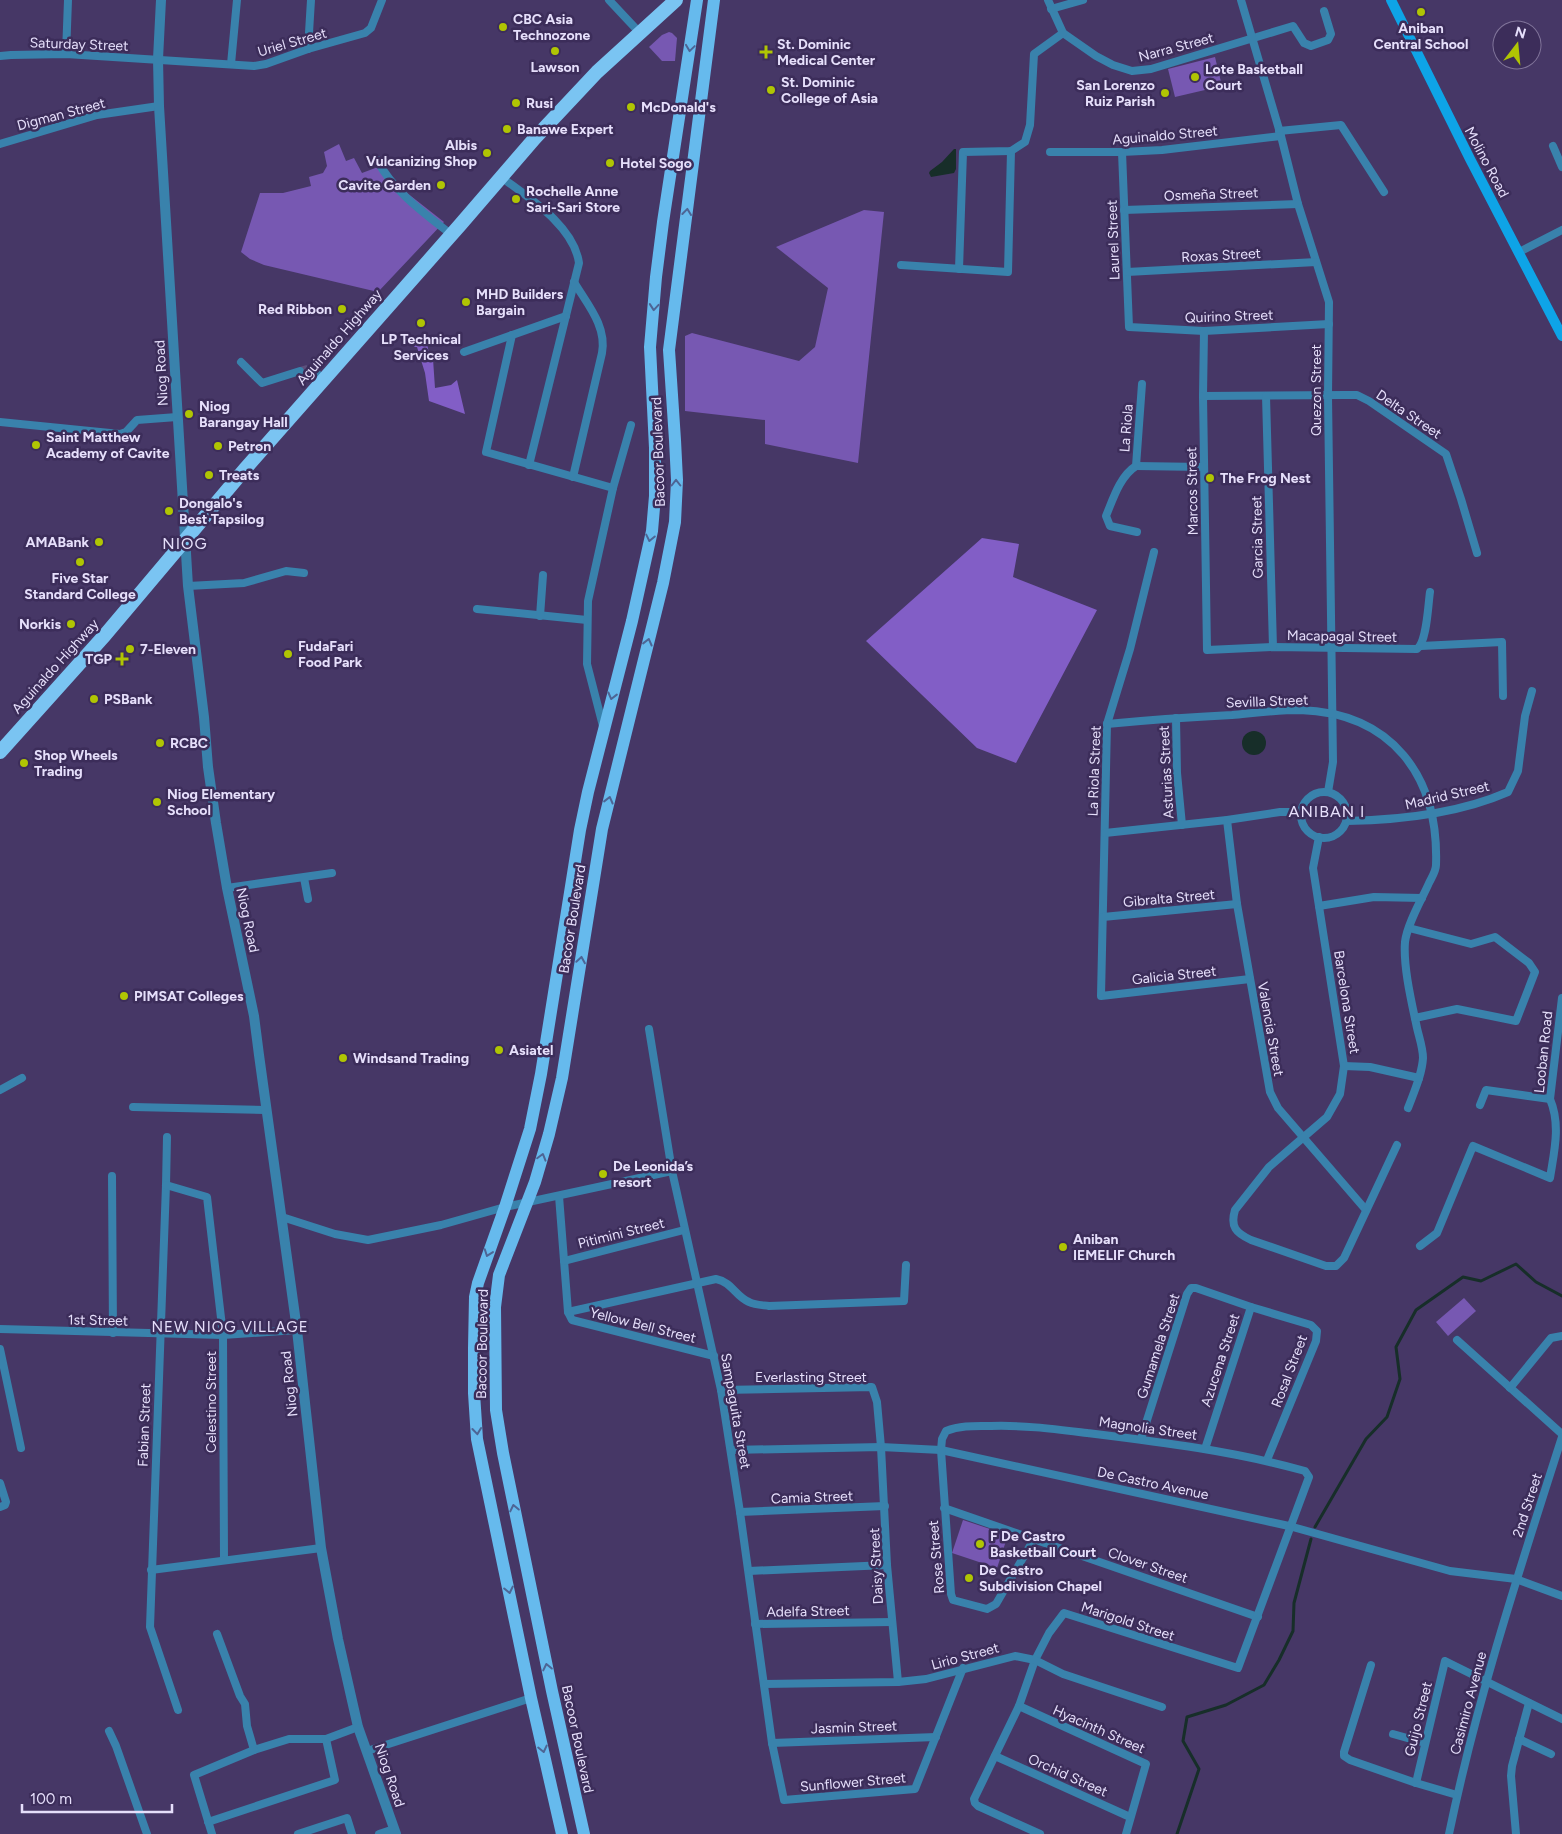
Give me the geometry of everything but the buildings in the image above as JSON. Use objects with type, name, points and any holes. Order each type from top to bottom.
[{"type":"highway","name":"Aguinaldo Highway","points":[[0,752],[105,635],[185,541],[318,375],[452,235],[582,87],[676,0]]},
{"type":"main road","name":"Bacoor Boulevard","points":[[562,1834],[531,1698],[478,1439],[474,1363],[476,1297],[478,1283],[530,1128],[580,830],[632,621],[652,531],[655,496],[655,458],[650,362],[659,258],[697,0]]},
{"type":"main road","name":"Bacoor Boulevard","points":[[584,1834],[552,1691],[503,1453],[496,1410],[494,1354],[496,1288],[499,1275],[527,1204],[551,1125],[562,1078],[602,829],[663,583],[675,522],[677,480],[669,350],[714,0]]},
{"type":"main road","name":"Molino Road","points":[[1391,0],[1435,91],[1562,336]]},
{"type":"main road","points":[[659,258],[681,260]]},
{"type":"main road","points":[[552,1003],[573,1008]]},
{"type":"main road","points":[[531,1698],[552,1691]]},
{"type":"street","points":[[66,54],[68,0]]},
{"type":"street","name":"Niog Road","points":[[161,0],[158,59],[159,106],[177,417],[188,586],[204,717],[208,767],[227,888],[254,1016],[297,1330],[321,1548],[338,1639],[358,1727],[395,1831]]},
{"type":"street","points":[[231,64],[236,0]]},
{"type":"street","points":[[308,49],[311,0]]},
{"type":"street","name":"Uriel Street","points":[[158,59],[254,66],[266,64],[308,49],[366,33],[371,28],[382,0]]},
{"type":"street","points":[[609,0],[640,32]]},
{"type":"street","name":"Narra Street","points":[[1048,0],[1063,33],[1096,56],[1113,65],[1132,71],[1151,69],[1293,26],[1304,43],[1311,46],[1328,40],[1331,34],[1324,10]]},
{"type":"street","points":[[1051,9],[1083,0]]},
{"type":"street","name":"Quezon Street","points":[[1241,0],[1280,134],[1298,204],[1329,302],[1328,396],[1333,762],[1328,792]]},
{"type":"street","points":[[960,268],[963,152],[1011,151],[1025,142],[1029,134],[1034,54],[1063,33]]},
{"type":"street","name":"Saturday Street","points":[[0,56],[66,54],[158,59]]},
{"type":"street","name":"Digman Street","points":[[0,144],[97,115],[159,106]]},
{"type":"street","name":"Aguinaldo Street","points":[[1050,152],[1162,150],[1341,125],[1384,192]]},
{"type":"street","points":[[1553,146],[1562,167]]},
{"type":"street","points":[[901,265],[1008,272],[1011,151]]},
{"type":"street","name":"Laurel Street","points":[[1122,152],[1129,327]]},
{"type":"street","points":[[377,160],[392,184],[452,235]]},
{"type":"street","points":[[501,177],[552,218],[570,238],[577,250],[579,263],[529,464]]},
{"type":"street","name":"Osmeña Street","points":[[1124,210],[1298,204]]},
{"type":"street","points":[[1518,252],[1562,230]]},
{"type":"street","name":"Roxas Street","points":[[1127,272],[1316,262]]},
{"type":"street","points":[[573,477],[604,341],[600,324],[574,282]]},
{"type":"street","points":[[464,352],[566,316]]},
{"type":"street","name":"Quirino Street","points":[[1129,327],[1204,331],[1329,324]]},
{"type":"street","name":"Marcos Street","points":[[1204,331],[1203,396],[1208,650]]},
{"type":"street","points":[[512,335],[486,452],[612,488]]},
{"type":"street","points":[[241,362],[262,383],[300,371]]},
{"type":"street","name":"La Riola","points":[[1137,532],[1110,526],[1106,516],[1117,488],[1131,469],[1136,466],[1142,384]]},
{"type":"street","name":"Delta Street","points":[[1328,396],[1357,395],[1369,401],[1446,454],[1476,553]]},
{"type":"street","points":[[1203,396],[1328,396]]},
{"type":"street","name":"Garcia Street","points":[[1266,396],[1273,647]]},
{"type":"street","points":[[0,422],[120,434],[126,432],[137,420],[177,417]]},
{"type":"street","points":[[604,730],[587,664],[588,600],[612,488],[631,426]]},
{"type":"street","points":[[1136,466],[1204,466]]},
{"type":"street","name":"La Riola Street","points":[[1101,996],[1107,724],[1130,649],[1154,552]]},
{"type":"street","points":[[188,586],[244,583],[286,571],[304,574]]},
{"type":"street","points":[[540,616],[543,575]]},
{"type":"street","points":[[1421,646],[1430,592]]},
{"type":"street","points":[[477,609],[587,620]]},
{"type":"street","name":"Macapagal Street","points":[[1208,650],[1273,647],[1415,649],[1421,646],[1502,642],[1503,696]]},
{"type":"street","name":"Madrid Street","points":[[1346,821],[1387,820],[1431,813],[1485,802],[1508,792],[1518,771],[1525,716],[1532,691]]},
{"type":"street","name":"Sevilla Street","points":[[1107,724],[1300,710],[1332,714],[1356,721],[1378,731],[1398,748],[1412,767],[1424,789],[1435,835],[1436,868],[1405,941],[1406,961],[1423,1057],[1420,1078],[1408,1108]]},
{"type":"street","name":"Asturias Street","points":[[1176,718],[1182,825]]},
{"type":"street","points":[[1328,792],[1342,799],[1347,813],[1346,821],[1339,832],[1333,836],[1319,837],[1313,835],[1304,825],[1301,812],[1308,799],[1314,794],[1328,792]]},
{"type":"street","points":[[1105,834],[1280,812],[1301,812]]},
{"type":"street","name":"Valencia Street","points":[[1227,820],[1237,904],[1270,1092],[1278,1108],[1366,1210]]},
{"type":"street","name":"Barcelona Street","points":[[1319,837],[1313,868],[1344,1066],[1340,1094],[1327,1117],[1269,1167],[1235,1210],[1232,1218],[1234,1228],[1240,1235],[1326,1266],[1336,1266],[1344,1258],[1366,1210]]},
{"type":"street","points":[[227,888],[332,874]]},
{"type":"street","points":[[304,878],[308,899]]},
{"type":"street","points":[[1320,906],[1374,897],[1422,898]]},
{"type":"street","name":"Gibralta Street","points":[[1103,917],[1237,904]]},
{"type":"street","points":[[1409,928],[1471,944],[1495,937],[1530,963],[1535,972],[1516,1021],[1457,1009],[1415,1018]]},
{"type":"street","name":"Galicia Street","points":[[1101,996],[1250,979]]},
{"type":"street","name":"Looban Road","points":[[1420,1246],[1437,1233],[1473,1146],[1550,1178],[1559,1137],[1550,1099],[1562,998]]},
{"type":"street","name":"Sampaguita Street","points":[[649,1030],[672,1171],[721,1390],[749,1571],[772,1743],[784,1800]]},
{"type":"street","points":[[1344,1066],[1370,1067],[1420,1078]]},
{"type":"street","points":[[0,1090],[22,1078]]},
{"type":"street","points":[[1480,1105],[1486,1090],[1550,1099]]},
{"type":"street","points":[[133,1107],[266,1110]]},
{"type":"street","name":"Fabian Street","points":[[166,1138],[166,1185],[150,1627],[178,1710]]},
{"type":"street","points":[[1366,1210],[1397,1145]]},
{"type":"street","points":[[282,1217],[335,1234],[368,1240],[441,1225],[505,1207],[527,1204],[672,1171]]},
{"type":"street","points":[[112,1176],[113,1332]]},
{"type":"street","name":"Celestino Street","points":[[166,1185],[207,1197],[223,1335],[224,1560]]},
{"type":"street","points":[[559,1196],[568,1312],[716,1280],[726,1281],[736,1294],[748,1302],[769,1306],[904,1301],[906,1265]]},
{"type":"street","name":"Pitimini Street","points":[[564,1261],[684,1230]]},
{"type":"street","name":"Rosal Street","points":[[1191,1288],[1311,1325],[1317,1332],[1316,1341],[1266,1460]]},
{"type":"street","name":"Gumamela Street","points":[[1141,1440],[1187,1294],[1191,1288]]},
{"type":"street","name":"Azucena Street","points":[[1205,1449],[1251,1307]]},
{"type":"street","name":"Yellow Bell Street","points":[[568,1312],[572,1320],[714,1356]]},
{"type":"street","name":"1st Street","points":[[0,1329],[223,1335],[297,1330]]},
{"type":"street","points":[[1510,1388],[1551,1338],[1562,1336]]},
{"type":"street","name":"2nd Street","points":[[1457,1340],[1562,1436],[1516,1579]]},
{"type":"street","points":[[0,1349],[21,1448]]},
{"type":"street","name":"Everlasting Street","points":[[721,1390],[872,1388],[877,1402],[881,1448]]},
{"type":"street","name":"Magnolia Street","points":[[941,1450],[942,1439],[946,1431],[956,1427],[1026,1425],[1205,1449],[1266,1460],[1305,1471],[1309,1477],[1289,1526]]},
{"type":"street","name":"De Castro Avenue","points":[[731,1450],[881,1448],[941,1450],[1289,1526],[1450,1571],[1516,1579],[1562,1596]]},
{"type":"street","name":"Daisy Street","points":[[881,1448],[887,1565],[898,1682]]},
{"type":"street","name":"Rose Street","points":[[941,1450],[944,1508],[953,1600],[987,1609],[996,1604],[1034,1539]]},
{"type":"street","points":[[0,1483],[6,1502],[0,1508]]},
{"type":"street","name":"Camia Street","points":[[740,1512],[885,1506]]},
{"type":"street","name":"Clover Street","points":[[944,1508],[1258,1617]]},
{"type":"street","name":"Marigold Street","points":[[1040,1834],[978,1806],[974,1799],[1019,1706],[1035,1660],[1049,1633],[1064,1613],[1238,1668],[1258,1617],[1289,1526]]},
{"type":"street","points":[[151,1570],[321,1548]]},
{"type":"street","points":[[749,1571],[887,1565]]},
{"type":"street","name":"Casimiro Avenue","points":[[1449,1834],[1486,1681],[1516,1579]]},
{"type":"street","name":"Adelfa Street","points":[[755,1624],[892,1622]]},
{"type":"street","points":[[216,1634],[240,1696],[245,1704],[247,1726],[254,1750]]},
{"type":"street","name":"Lirio Street","points":[[764,1684],[898,1682],[926,1679],[1015,1656],[1035,1660],[1063,1674],[1162,1707]]},
{"type":"street","name":"Guijo Street","points":[[1416,1783],[1445,1661],[1486,1681]]},
{"type":"street","points":[[1371,1665],[1344,1756],[1350,1760],[1457,1796]]},
{"type":"street","name":"Sunflower Street","points":[[784,1800],[915,1789],[963,1668]]},
{"type":"street","points":[[1486,1681],[1562,1719]]},
{"type":"street","points":[[367,1751],[531,1698]]},
{"type":"street","points":[[1516,1834],[1511,1776],[1529,1703]]},
{"type":"street","name":"Hyacinth Street","points":[[1019,1706],[1146,1764],[1130,1817]]},
{"type":"street","points":[[212,1834],[194,1776],[254,1750],[289,1739],[326,1739],[358,1727]]},
{"type":"street","points":[[109,1731],[147,1834]]},
{"type":"street","points":[[1393,1734],[1425,1743]]},
{"type":"street","name":"Jasmin Street","points":[[772,1743],[936,1737]]},
{"type":"street","points":[[208,1822],[335,1780],[326,1739]]},
{"type":"street","points":[[1519,1739],[1551,1754]]},
{"type":"street","name":"Orchid Street","points":[[995,1756],[1130,1817]]},
{"type":"street","points":[[1126,1834],[1130,1817]]},
{"type":"street","points":[[298,1834],[347,1818],[352,1834]]},
{"type":"street","points":[[380,1834],[395,1831]]},
{"type":"shaded area","points":[[669,32],[677,38],[675,61],[662,61],[649,47],[662,35]]},
{"type":"shaded area","name":"Lote Basketball Court","points":[[1215,57],[1222,86],[1175,97],[1168,69]]},
{"type":"shaded area","points":[[339,144],[346,161],[354,158],[362,173],[378,167],[402,189],[444,222],[378,292],[264,265],[250,259],[241,252],[260,193],[283,193],[311,186],[309,177],[323,173],[327,166],[324,152]]},
{"type":"shaded area","points":[[956,149],[956,169],[954,173],[931,177],[930,171]]},
{"type":"shaded area","points":[[864,210],[884,212],[858,463],[765,444],[765,420],[685,411],[685,336],[692,333],[799,361],[815,347],[828,288],[776,247]]},
{"type":"shaded area","points":[[421,339],[427,343],[430,359],[433,359],[435,388],[451,385],[457,380],[465,414],[429,401],[425,373],[417,347],[414,347]]},
{"type":"shaded area","points":[[982,538],[1019,544],[1013,577],[1097,610],[1016,763],[977,748],[866,641]]},
{"type":"shaded area","points":[[1254,731],[1263,734],[1266,743],[1263,752],[1254,755],[1245,752],[1242,743],[1245,734]]},
{"type":"shaded area","points":[[1464,1298],[1476,1311],[1448,1336],[1436,1322]]},
{"type":"shaded area","name":"F De Castro Basketball Court","points":[[963,1520],[1008,1535],[997,1568],[952,1553]]},
{"type":"waterway","points":[[1315,1527],[1366,1439],[1387,1417],[1400,1379],[1396,1347],[1416,1310],[1463,1277],[1481,1281],[1516,1264],[1536,1282],[1562,1296]]},
{"type":"waterway","points":[[1177,1834],[1199,1769],[1183,1741],[1187,1717],[1226,1705],[1264,1685],[1293,1631],[1294,1603],[1311,1539]]},
{"type":"tunnel","points":[[300,371],[311,368],[313,370]]},
{"type":"place","name":"Aniban Central School","points":[[1421,12]]},
{"type":"place","name":"CBC Asia Technozone","points":[[503,27]]},
{"type":"place","name":"Lawson","points":[[555,51]]},
{"type":"place","name":"St. Dominic Medical Center","points":[[766,52]]},
{"type":"place","name":"Lote Basketball Court","points":[[1195,77]]},
{"type":"place","name":"St. Dominic College of Asia","points":[[771,90]]},
{"type":"place","name":"San Lorenzo Ruiz Parish","points":[[1165,93]]},
{"type":"place","name":"Rusi","points":[[516,103]]},
{"type":"place","name":"McDonald's","points":[[631,107]]},
{"type":"place","name":"Banawe Expert","points":[[507,129]]},
{"type":"place","name":"Albis Vulcanizing Shop","points":[[487,153]]},
{"type":"place","name":"Hotel Sogo","points":[[610,163]]},
{"type":"place","name":"Cavite Garden","points":[[441,185]]},
{"type":"place","name":"Rochelle Anne Sari-Sari Store","points":[[516,199]]},
{"type":"place","name":"MHD Builders Bargain","points":[[466,302]]},
{"type":"place","name":"Red Ribbon","points":[[342,309]]},
{"type":"place","name":"LP Technical Services","points":[[421,323]]},
{"type":"place","name":"Niog Barangay Hall","points":[[189,414]]},
{"type":"place","name":"Saint Matthew Academy of Cavite","points":[[36,445]]},
{"type":"place","name":"Petron","points":[[218,446]]},
{"type":"place","name":"Treats","points":[[209,475]]},
{"type":"place","name":"The Frog Nest","points":[[1210,478]]},
{"type":"place","name":"Dongalo's Best Tapsilog","points":[[169,511]]},
{"type":"place","name":"AMABank","points":[[99,542]]},
{"type":"place","name":"Five Star Standard College","points":[[80,562]]},
{"type":"place","name":"Norkis","points":[[71,624]]},
{"type":"place","name":"7-Eleven","points":[[130,649]]},
{"type":"place","name":"FudaFari Food Park","points":[[288,654]]},
{"type":"place","name":"TGP","points":[[122,659]]},
{"type":"place","name":"PSBank","points":[[94,699]]},
{"type":"place","name":"RCBC","points":[[160,743]]},
{"type":"place","name":"Shop Wheels Trading","points":[[24,763]]},
{"type":"place","name":"Niog Elementary School","points":[[157,802]]},
{"type":"place","name":"PIMSAT Colleges","points":[[124,996]]},
{"type":"place","name":"Asiatel","points":[[499,1050]]},
{"type":"place","name":"Windsand Trading","points":[[343,1058]]},
{"type":"place","name":"De Leonida’s resort","points":[[603,1174]]},
{"type":"place","name":"Aniban IEMELIF Church","points":[[1063,1247]]},
{"type":"place","name":"F De Castro Basketball Court","points":[[980,1544]]},
{"type":"place","name":"De Castro Subdivision Chapel","points":[[969,1578]]},
{"type":"district","name":"NIOG","points":[[185,543]]},
{"type":"district","name":"ANIBAN I","points":[[1327,811]]},
{"type":"district","name":"NEW NIOG VILLAGE","points":[[230,1327]]}]
